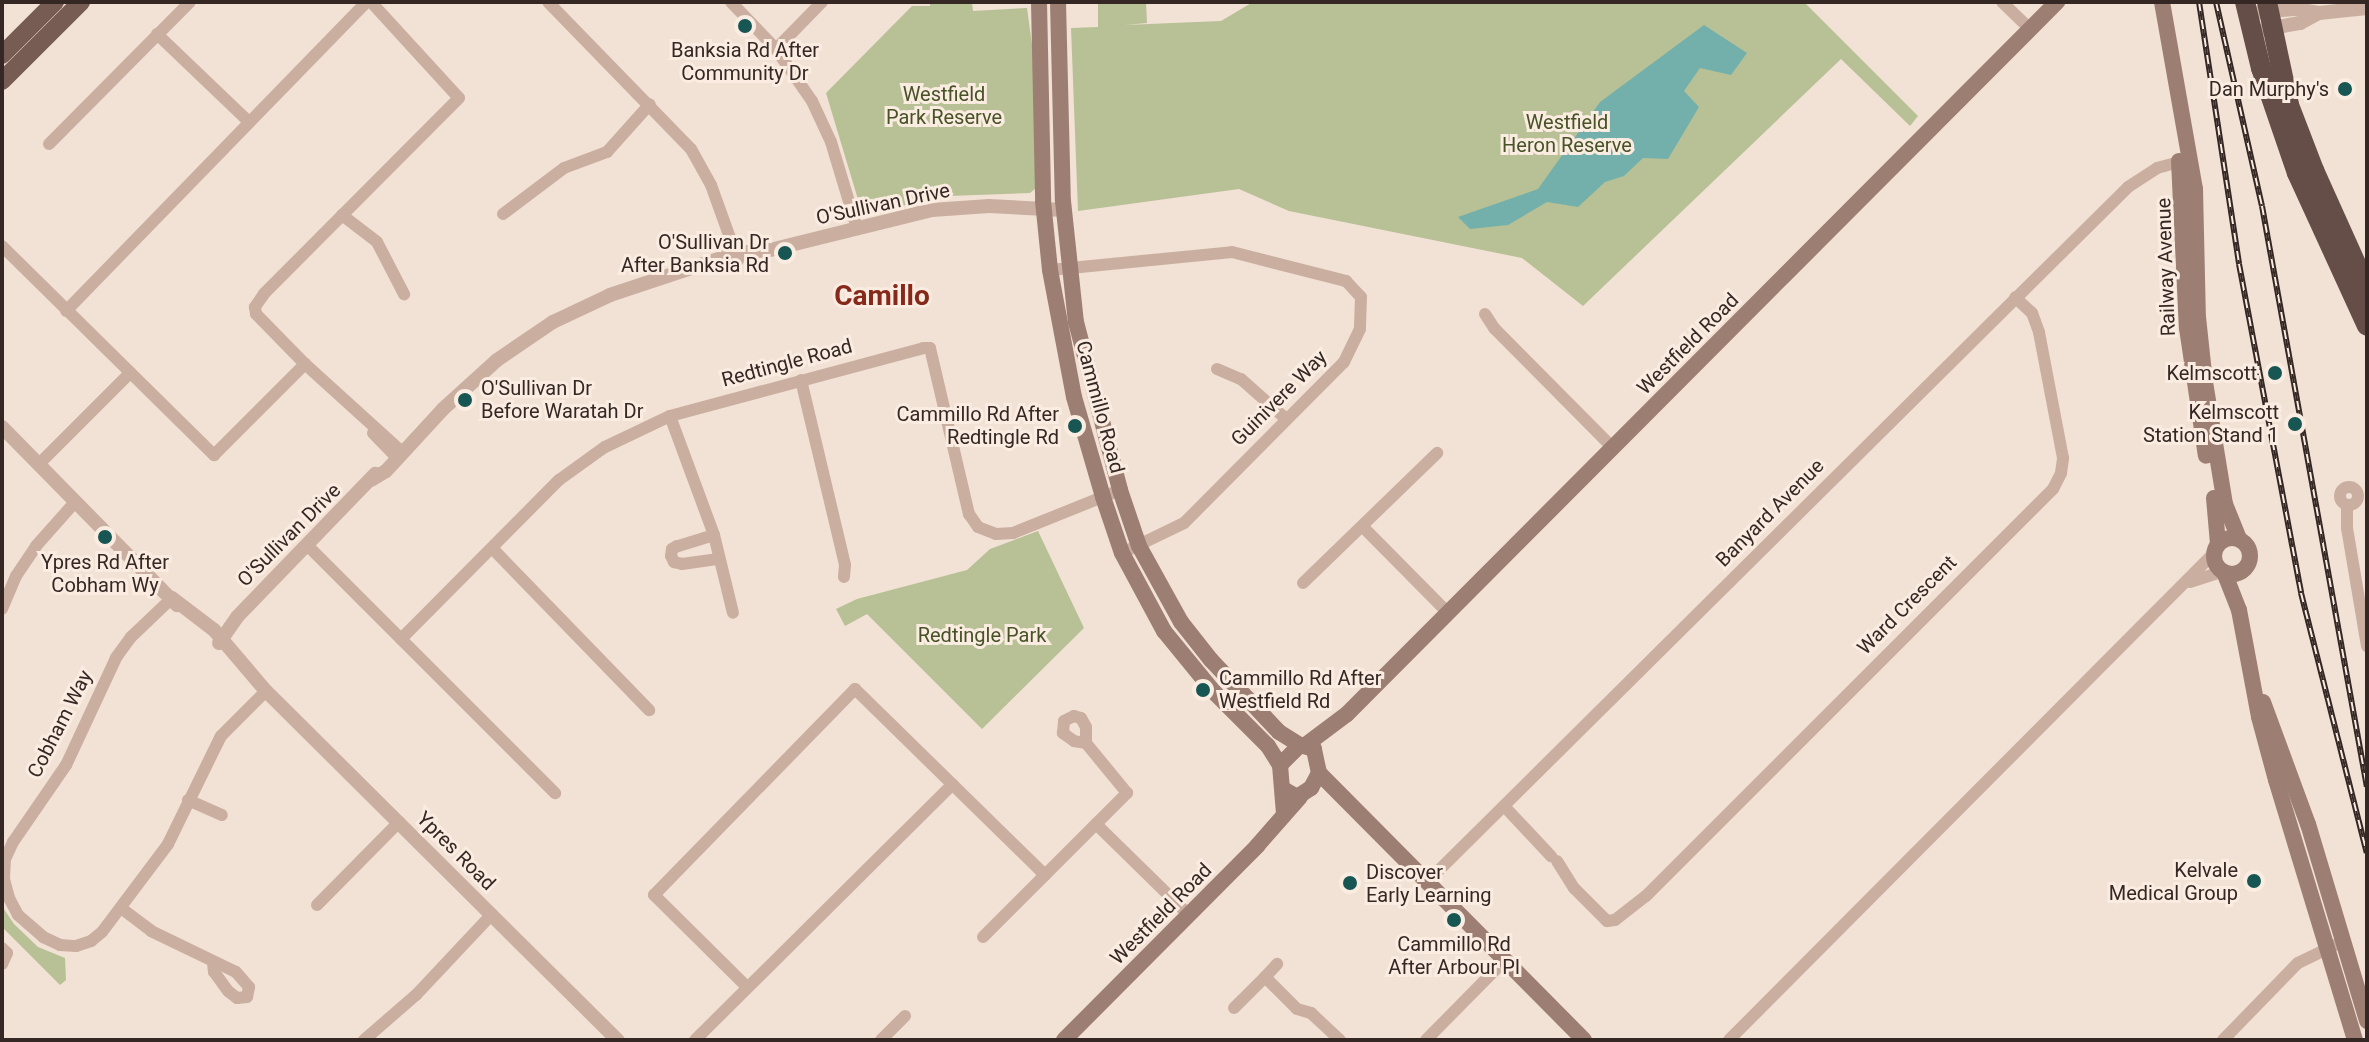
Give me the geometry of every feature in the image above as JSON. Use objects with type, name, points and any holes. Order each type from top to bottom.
[{"type":"highway","points":[[2258,15],[2301,139],[2357,279],[2367,326]]},
{"type":"main road","points":[[2,55],[55,2]]},
{"type":"main road","points":[[2,81],[81,2]]},
{"type":"main road","name":"Cammillo Road","points":[[1039,2],[1044,206],[1050,270],[1074,397],[1103,497],[1122,553],[1164,631],[1214,692],[1268,746],[1280,765]]},
{"type":"main road","name":"Cammillo Road","points":[[1058,2],[1063,205],[1069,267],[1081,350],[1120,490],[1139,546],[1163,593],[1211,660],[1279,732],[1308,748]]},
{"type":"main road","name":"Westfield Road","points":[[1280,765],[1308,748],[1347,714],[2057,2]]},
{"type":"main road","name":"Railway Avenue","points":[[2153,2],[2164,28]]},
{"type":"main road","name":"Railway Avenue","points":[[2162,2],[2185,165],[2198,224],[2198,317],[2205,382],[2225,504],[2239,539],[2249,553],[2239,610]]},
{"type":"main road","name":"Railway Avenue","points":[[2185,165],[2190,356],[2218,521],[2215,562],[2224,572],[2239,610],[2276,780],[2355,1040]]},
{"type":"main road","points":[[2186,277],[2190,230],[2198,224]]},
{"type":"main road","points":[[2216,548],[2228,538],[2239,539]]},
{"type":"main road","points":[[2224,572],[2236,573],[2246,567]]},
{"type":"main road","name":"Railway Avenue","points":[[2253,683],[2270,717],[2294,783],[2346,941],[2367,1021]]},
{"type":"main road","points":[[1308,748],[1310,786]]},
{"type":"main road","points":[[1280,765],[1284,814]]},
{"type":"main road","points":[[1283,789],[1291,796],[1310,786],[1332,784],[1343,801],[1584,1040]]},
{"type":"main road","name":"Westfield Road","points":[[1064,1040],[1189,915],[1310,786]]},
{"type":"street","points":[[49,144],[190,2]]},
{"type":"street","points":[[66,311],[368,2],[459,98],[255,307],[256,314],[396,452]]},
{"type":"street","points":[[548,2],[691,149],[711,185],[733,258]]},
{"type":"street","points":[[731,2],[776,49],[801,83],[826,128],[857,228]]},
{"type":"street","points":[[776,49],[822,2]]},
{"type":"street","points":[[2002,2],[2030,29]]},
{"type":"street","points":[[2258,15],[2300,23],[2319,13],[2367,8]]},
{"type":"street","points":[[157,34],[249,122]]},
{"type":"street","points":[[503,214],[564,168],[607,152],[650,104]]},
{"type":"street","name":"Banyard Avenue","points":[[1427,882],[2128,187],[2145,176],[2185,165]]},
{"type":"street","name":"O'Sullivan Drive","points":[[215,638],[371,480],[386,471],[396,452],[415,438],[497,360],[553,322],[610,295],[692,270],[710,270],[733,258],[758,257],[770,250],[857,228],[941,209],[1063,205]]},
{"type":"street","points":[[342,215],[377,242],[404,294]]},
{"type":"street","points":[[2,246],[214,455],[305,364]]},
{"type":"street","name":"Guinivere Way","points":[[1050,270],[1232,252],[1353,286],[1361,297],[1363,310],[1354,347],[1184,523],[1122,553]]},
{"type":"street","name":"Ward Crescent","points":[[1504,806],[1554,859],[1574,888],[1607,921],[1615,920],[1646,896],[2058,481],[2063,458],[2039,332],[2032,313],[2015,297]]},
{"type":"street","points":[[1485,314],[1494,328],[1613,448]]},
{"type":"street","name":"Redtingle Road","points":[[401,639],[559,480],[605,447],[670,416],[930,348],[969,514],[978,527],[1007,534],[1120,490]]},
{"type":"street","points":[[1217,369],[1241,379],[1286,419]]},
{"type":"street","points":[[39,464],[130,373]]},
{"type":"street","points":[[801,380],[845,565],[844,577]]},
{"type":"street","points":[[670,416],[714,535],[733,613]]},
{"type":"street","name":"Ypres Road","points":[[2,427],[618,1040]]},
{"type":"street","points":[[1303,583],[1437,453]]},
{"type":"street","points":[[2362,489],[2356,502],[2347,505],[2347,528],[2367,646]]},
{"type":"street","points":[[4,600],[36,546],[76,501]]},
{"type":"street","points":[[1363,527],[1448,613]]},
{"type":"street","points":[[714,535],[677,546],[672,549],[671,556],[674,562],[682,564],[719,559]]},
{"type":"street","points":[[307,545],[555,793]]},
{"type":"street","points":[[492,548],[649,710]]},
{"type":"street","points":[[1729,1040],[2187,583],[2216,548]]},
{"type":"street","points":[[2187,583],[2224,572]]},
{"type":"street","name":"Cobham Way","points":[[172,598],[131,637],[116,658],[66,765],[13,842],[5,859],[9,898],[18,915],[43,937],[60,945],[76,946],[91,941],[121,908],[168,844],[221,736],[266,691]]},
{"type":"street","points":[[747,987],[654,895],[855,689],[1045,875]]},
{"type":"street","points":[[983,937],[1127,793],[1086,743]]},
{"type":"street","points":[[695,1040],[953,784]]},
{"type":"street","points":[[188,800],[222,815]]},
{"type":"street","points":[[317,905],[399,822]]},
{"type":"street","points":[[1096,824],[1189,915]]},
{"type":"street","points":[[121,908],[151,931],[213,962]]},
{"type":"street","points":[[364,1040],[416,995],[492,914]]},
{"type":"street","points":[[2223,1040],[2277,981],[2308,955],[2346,941]]},
{"type":"street","points":[[2,948],[7,953],[2,964]]},
{"type":"street","points":[[1426,1040],[1504,961]]},
{"type":"street","points":[[1234,1008],[1277,964]]},
{"type":"street","points":[[1265,977],[1297,1009],[1311,1013],[1340,1040]]},
{"type":"street","points":[[881,1040],[905,1016]]},
{"type":"green space","name":"Westfield Park Reserve","points":[[930,2],[972,2],[973,11],[1027,8],[1035,67],[1036,188],[1030,193],[948,196],[869,213],[860,206],[826,93],[912,6],[930,6]]},
{"type":"green space","name":"Westfield Heron Reserve","points":[[1098,2],[1146,2],[1147,23],[1125,25],[1221,21],[1253,2],[1804,2],[1918,116],[1910,126],[1841,59],[1583,306],[1522,258],[1289,211],[1239,189],[1078,211],[1071,28],[1098,27]]},
{"type":"green space","name":"Redtingle Park","points":[[1038,531],[1084,628],[982,729],[867,614],[845,626],[836,609],[857,599],[967,570],[990,549]]},
{"type":"green space","points":[[2,906],[14,924],[38,947],[65,958],[66,980],[60,985],[2,927]]},
{"type":"water","points":[[1704,25],[1747,53],[1731,75],[1700,68],[1684,91],[1699,107],[1668,159],[1643,158],[1624,176],[1605,182],[1578,207],[1547,202],[1508,225],[1470,229],[1458,217],[1538,189],[1600,102]]},
{"type":"railway","points":[[2199,2],[2239,264],[2301,593],[2367,853]]},
{"type":"railway","points":[[2216,2],[2262,206],[2367,787]]},
{"type":"place","name":"Banksia Rd After Community Dr","points":[[745,26]]},
{"type":"place","name":"Dan Murphy's","points":[[2345,89]]},
{"type":"place","name":"O'Sullivan Dr After Banksia Rd","points":[[785,253]]},
{"type":"place","name":"Kelmscott","points":[[2275,373]]},
{"type":"place","name":"O'Sullivan Dr Before Waratah Dr","points":[[465,400]]},
{"type":"place","name":"Kelmscott Station Stand 1","points":[[2295,424]]},
{"type":"place","name":"Cammillo Rd After Redtingle Rd","points":[[1075,426]]},
{"type":"place","name":"Ypres Rd After Cobham Wy","points":[[105,537]]},
{"type":"place","name":"Cammillo Rd After Westfield Rd","points":[[1203,690]]},
{"type":"place","name":"Kelvale Medical Group","points":[[2254,881]]},
{"type":"place","name":"Discover Early Learning","points":[[1350,883]]},
{"type":"place","name":"Cammillo Rd After Arbour Pl","points":[[1454,920]]},
{"type":"district","name":"Camillo","points":[[882,296]]}]
